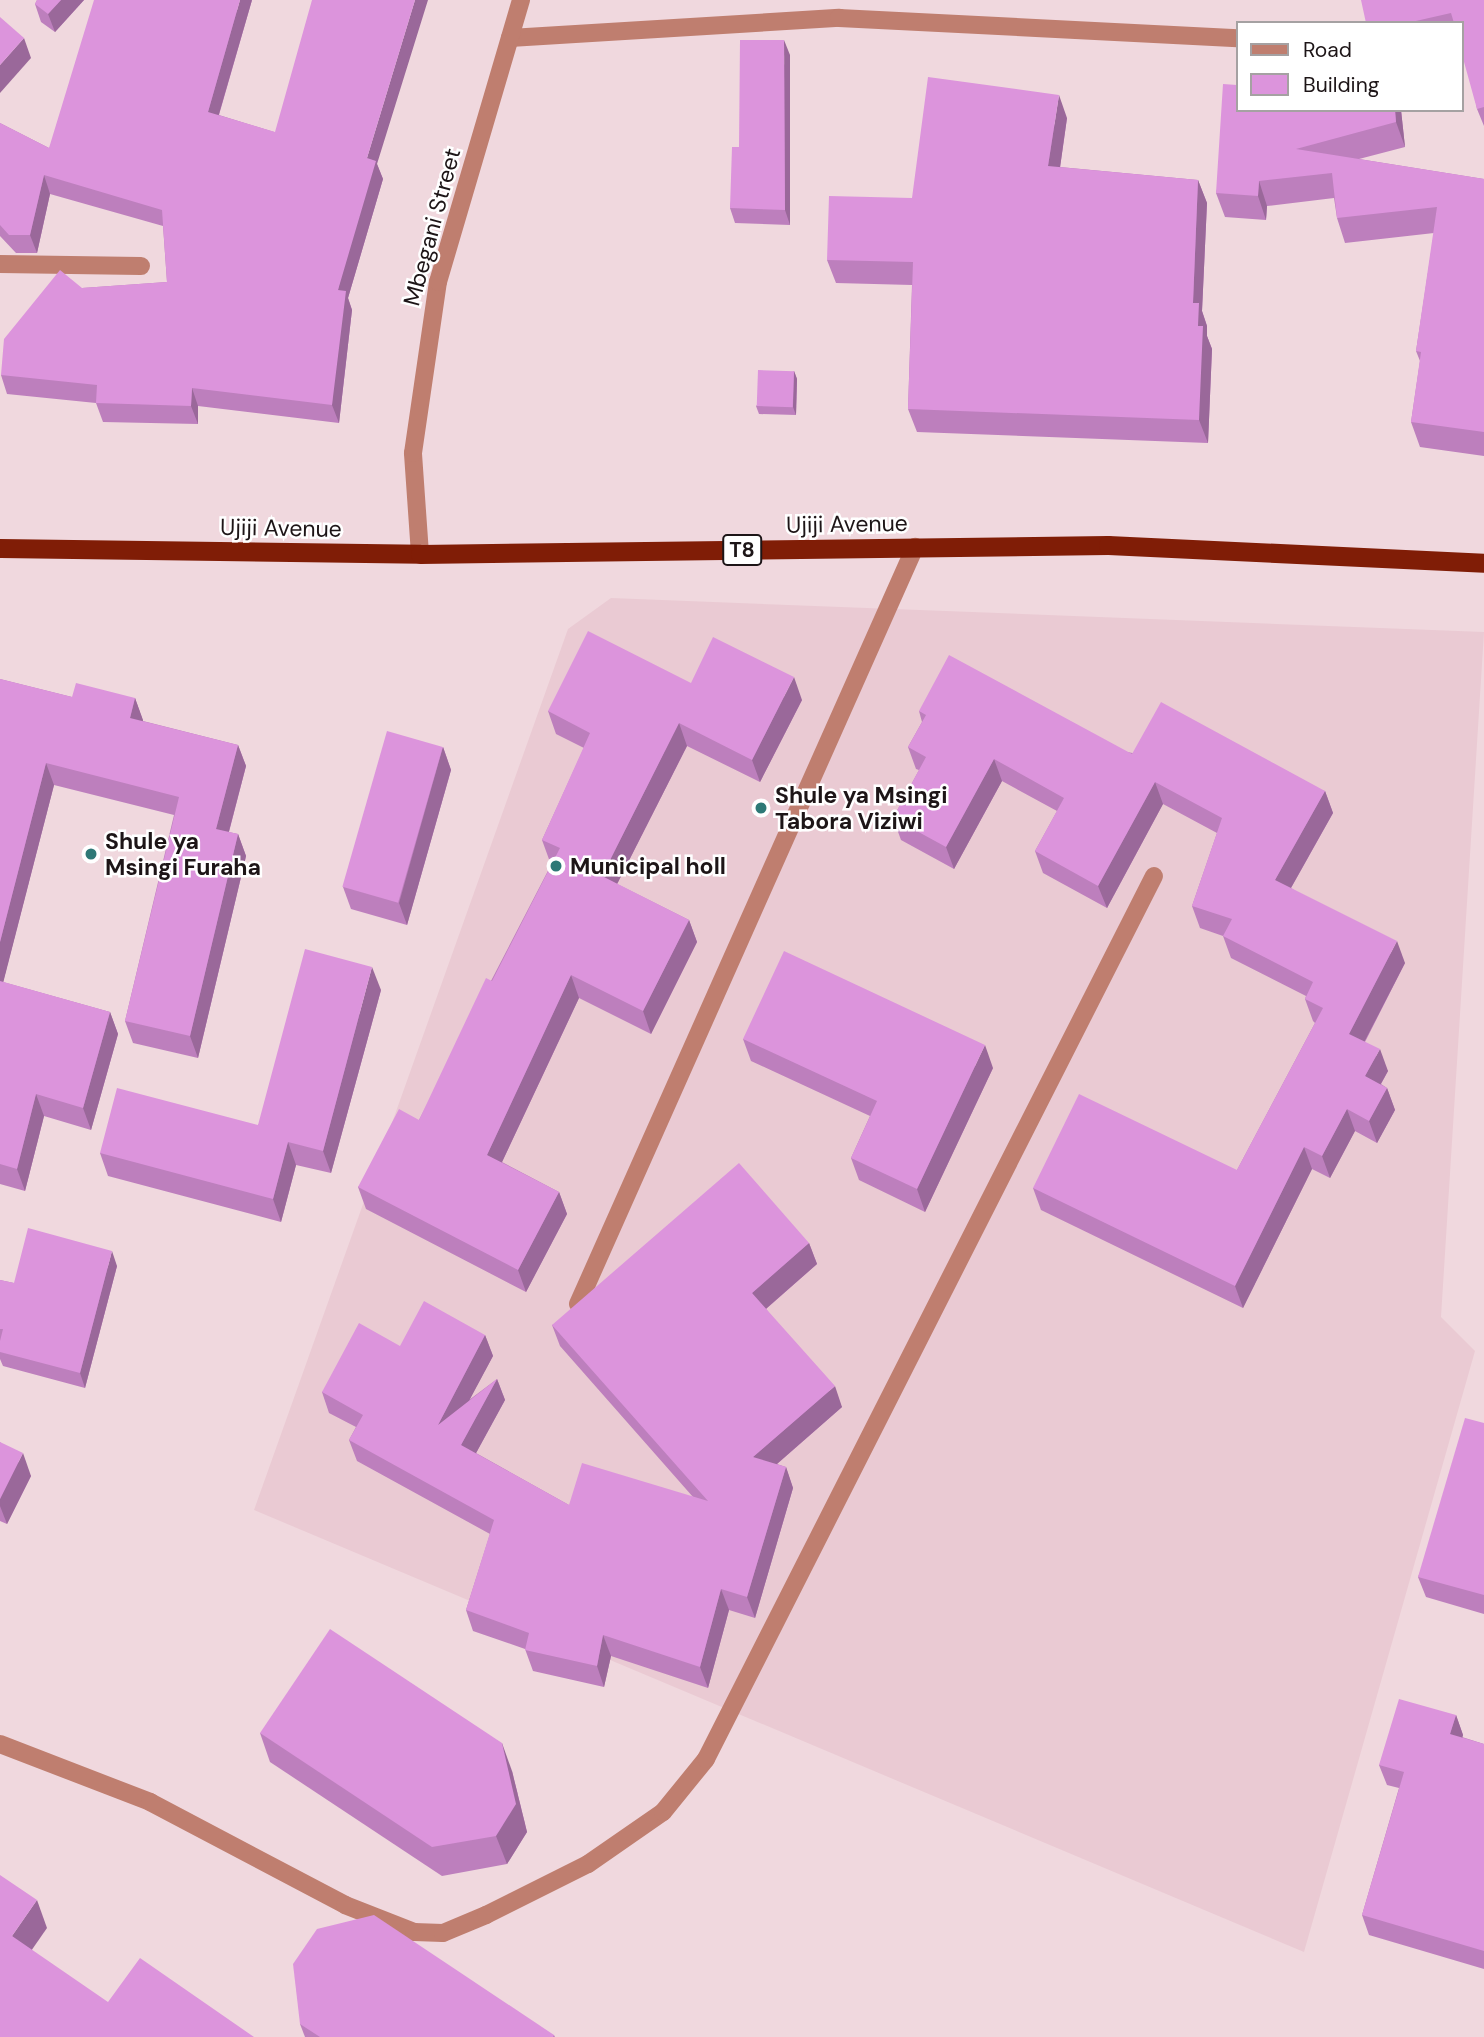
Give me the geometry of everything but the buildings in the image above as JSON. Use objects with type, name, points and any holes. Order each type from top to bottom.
[{"type":"highway","name":"Ujiji Avenue","points":[[0,548],[420,555],[1108,545],[1484,563]]},
{"type":"street","name":"Mbegani Street","points":[[420,555],[413,453],[438,282],[521,0]]},
{"type":"street","points":[[510,38],[839,18],[1236,38]]},
{"type":"street","points":[[0,264],[141,266]]},
{"type":"street","points":[[578,1304],[915,547]]},
{"type":"street","points":[[0,1744],[150,1802],[345,1905],[414,1931],[443,1933],[486,1915],[588,1864],[663,1811],[706,1759],[1154,877]]},
{"type":"shaded area","points":[[611,598],[1484,632],[1441,1317],[1475,1351],[1304,1952],[254,1510],[568,629]]},
{"type":"place","name":"Shule ya Msingi Tabora Viziwi","points":[[761,808]]},
{"type":"place","name":"Shule ya Msingi Furaha","points":[[91,854]]},
{"type":"place","name":"Municipal holl","points":[[556,866]]}]
